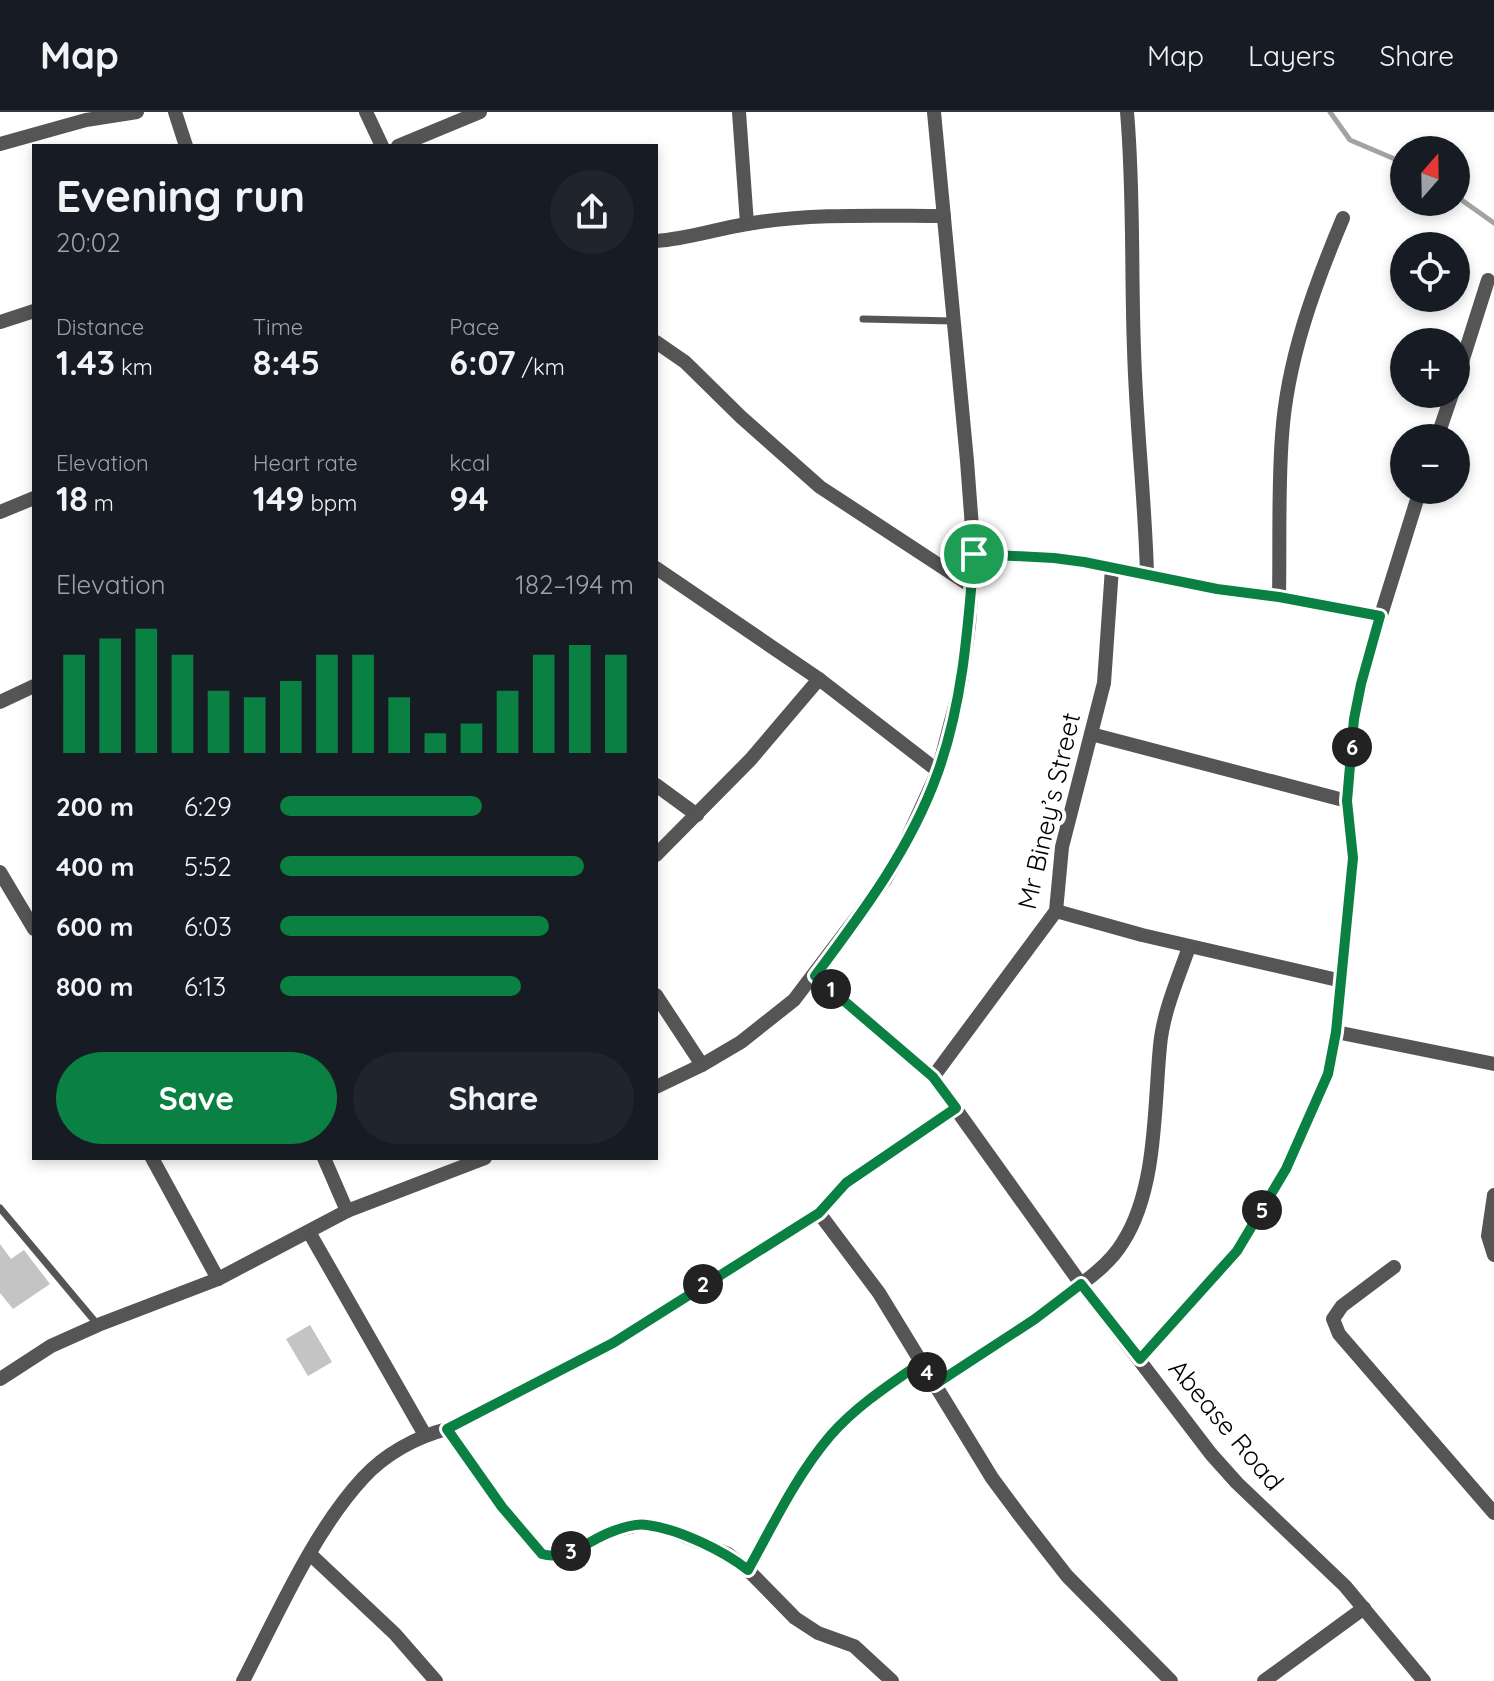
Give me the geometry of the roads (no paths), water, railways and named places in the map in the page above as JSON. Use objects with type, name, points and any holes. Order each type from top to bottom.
[{"type":"street","points":[[0,144],[86,120],[137,112]]},
{"type":"street","points":[[175,112],[185,144]]},
{"type":"street","points":[[366,112],[381,144]]},
{"type":"street","points":[[403,144],[480,112]]},
{"type":"street","points":[[739,112],[747,224]]},
{"type":"street","points":[[658,1086],[702,1065],[766,1025],[794,1000],[885,880],[938,771],[961,683],[974,554],[934,112]]},
{"type":"street","points":[[1127,112],[1134,234],[1134,353],[1147,574]]},
{"type":"street","points":[[658,241],[694,237],[747,224],[864,216],[944,216]]},
{"type":"street","points":[[1279,597],[1282,434],[1290,381],[1304,321],[1343,218]]},
{"type":"street","points":[[1470,337],[1488,280]]},
{"type":"street","points":[[0,322],[32,312]]},
{"type":"street","points":[[658,343],[685,362],[820,487],[971,586]]},
{"type":"street","points":[[0,512],[32,499]]},
{"type":"street","points":[[1140,1359],[1226,1266],[1286,1169],[1321,1094],[1336,1032],[1353,858],[1347,801],[1354,719],[1380,616],[1416,504]]},
{"type":"street","points":[[974,554],[1054,558],[1380,616]]},
{"type":"street","name":"Mr Biney’s Street","points":[[933,1077],[1056,911],[1062,847],[1104,683],[1112,568]]},
{"type":"street","points":[[658,569],[819,679],[938,771]]},
{"type":"street","points":[[658,853],[751,759],[819,679]]},
{"type":"street","points":[[0,702],[32,687]]},
{"type":"street","points":[[1091,734],[1347,801]]},
{"type":"street","points":[[658,786],[697,815]]},
{"type":"street","points":[[0,872],[32,926]]},
{"type":"street","points":[[1056,911],[1189,947],[1342,981]]},
{"type":"street","points":[[934,1385],[1035,1319],[1081,1284],[1124,1242],[1138,1211],[1152,1140],[1160,1044],[1189,947]]},
{"type":"street","name":"Abease Road","points":[[815,976],[933,1077],[1081,1284],[1228,1473],[1345,1586],[1424,1681]]},
{"type":"street","points":[[658,998],[702,1065]]},
{"type":"street","points":[[1336,1032],[1494,1064]]},
{"type":"street","points":[[243,1681],[310,1554],[364,1476],[397,1450],[425,1435],[447,1429],[613,1343],[819,1213],[846,1183],[956,1108]]},
{"type":"street","points":[[153,1160],[218,1279]]},
{"type":"street","points":[[325,1160],[347,1211]]},
{"type":"street","points":[[0,1379],[51,1346],[218,1279],[347,1211],[480,1160]]},
{"type":"street","points":[[1494,1195],[1488,1236],[1494,1255]]},
{"type":"street","points":[[819,1213],[872,1283],[992,1478],[1067,1576],[1171,1681]]},
{"type":"street","points":[[309,1232],[425,1435]]},
{"type":"street","points":[[1394,1267],[1342,1306],[1333,1319],[1339,1334],[1494,1513]]},
{"type":"street","points":[[748,1570],[792,1492],[831,1434],[887,1386],[922,1362]]},
{"type":"street","points":[[447,1429],[502,1507],[542,1554],[562,1555],[613,1531],[644,1524],[667,1529],[721,1551],[748,1570],[795,1618],[818,1633],[854,1646],[892,1681]]},
{"type":"street","points":[[310,1554],[395,1634],[436,1681]]},
{"type":"street","points":[[1264,1681],[1364,1608]]},
{"type":"lane","points":[[863,319],[954,321]]},
{"type":"lane","points":[[0,1208],[98,1325]]},
{"type":"waterway","points":[[1330,112],[1350,140],[1390,157]]},
{"type":"waterway","points":[[1470,206],[1494,223]]}]
